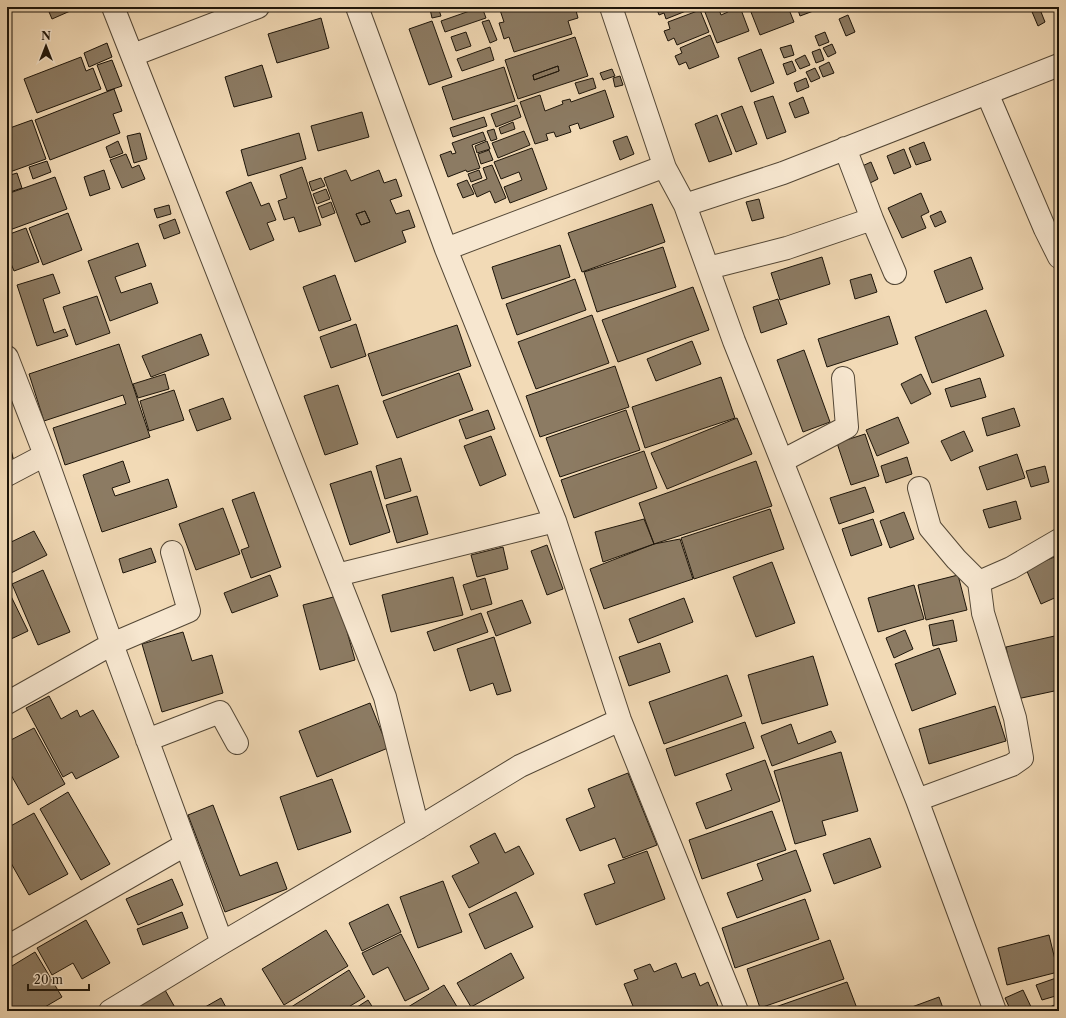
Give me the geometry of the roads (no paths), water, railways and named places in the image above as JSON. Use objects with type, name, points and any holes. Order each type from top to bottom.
[{"type":"street","points":[[113,7],[385,697],[418,828]]},
{"type":"street","points":[[133,55],[258,7]]},
{"type":"street","points":[[357,7],[446,249],[555,521],[620,720],[737,1011]]},
{"type":"street","points":[[610,7],[665,168],[685,205],[734,341],[917,800],[995,1011]]},
{"type":"street","points":[[685,205],[783,173],[1059,65]]},
{"type":"street","points":[[987,93],[1045,229],[1059,257]]},
{"type":"street","points":[[845,148],[872,219],[895,273]]},
{"type":"street","points":[[446,249],[660,168],[665,168]]},
{"type":"street","points":[[708,268],[787,248],[872,219]]},
{"type":"street","points":[[7,357],[45,455],[112,644],[222,943]]},
{"type":"street","points":[[782,461],[847,427],[843,378]]},
{"type":"street","points":[[7,475],[45,455]]},
{"type":"street","points":[[917,800],[1012,765],[1022,758],[1015,718],[983,613],[979,582],[956,559],[930,528],[919,488]]},
{"type":"street","points":[[337,575],[555,521]]},
{"type":"street","points":[[979,582],[1011,568],[1059,540]]},
{"type":"street","points":[[7,703],[112,644],[189,611],[172,552]]},
{"type":"street","points":[[147,740],[220,712],[237,743]]},
{"type":"street","points":[[110,1011],[520,766],[620,720]]},
{"type":"street","points":[[7,947],[185,845]]}]
